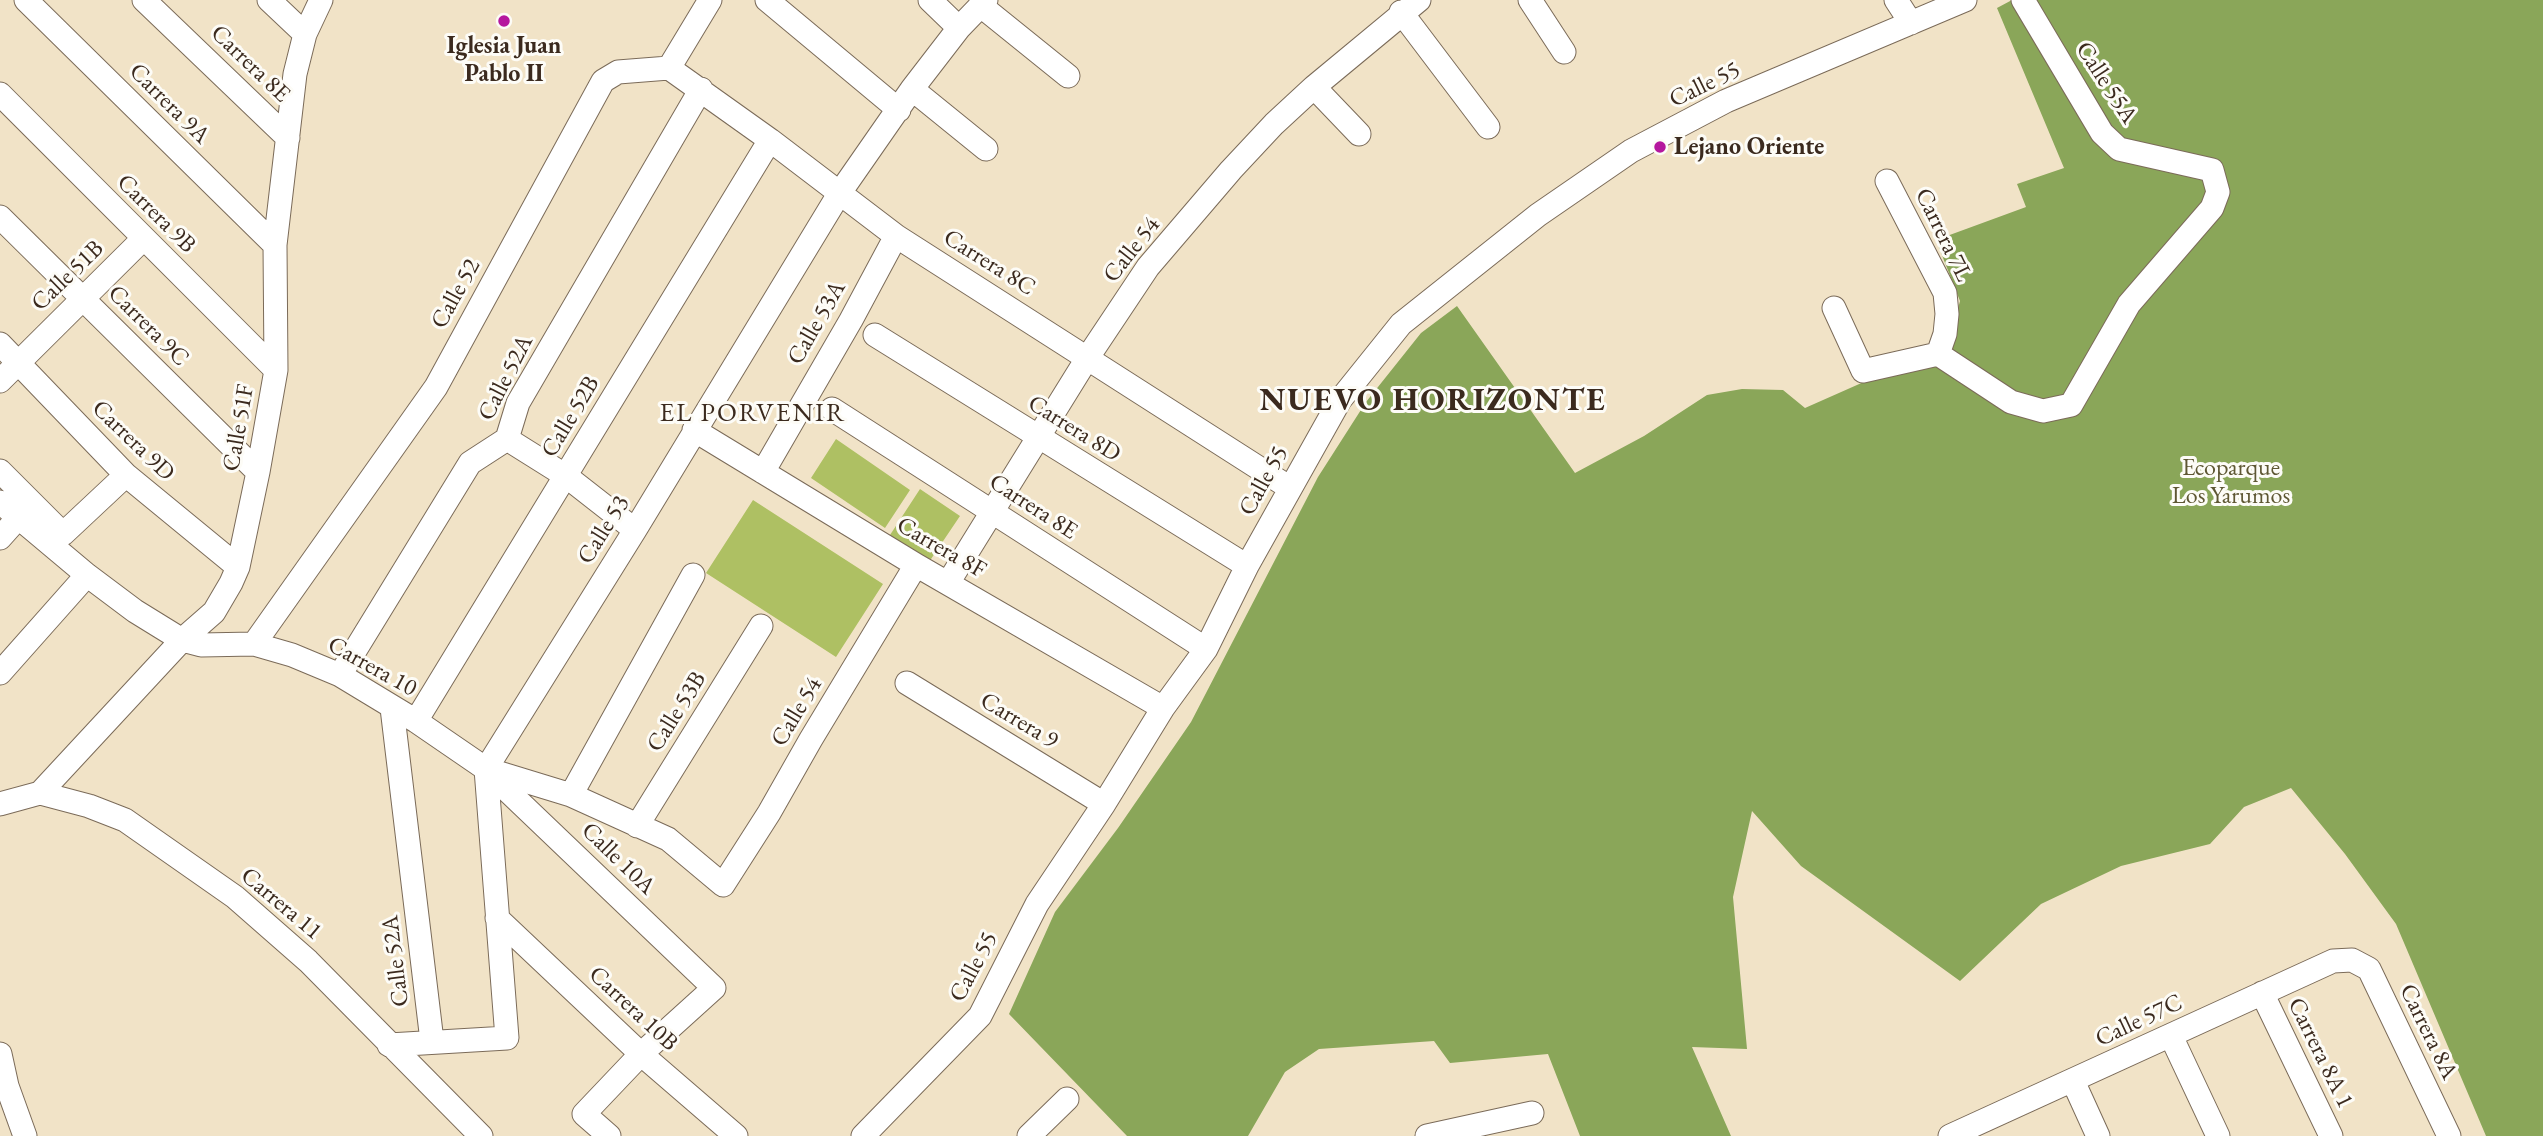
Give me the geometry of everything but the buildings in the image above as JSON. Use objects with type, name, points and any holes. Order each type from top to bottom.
[{"type":"street","name":"Carrera 9A","points":[[26,0],[275,245]]},
{"type":"street","name":"Carrera 8E","points":[[144,0],[288,138]]},
{"type":"street","points":[[269,0],[305,34]]},
{"type":"street","name":"Calle 51F","points":[[40,793],[181,640],[214,612],[238,567],[276,370],[275,245],[295,74],[305,34],[321,0]]},
{"type":"street","points":[[669,68],[710,0]]},
{"type":"street","points":[[767,0],[900,110]]},
{"type":"street","points":[[930,0],[960,28]]},
{"type":"street","points":[[1530,0],[1564,52]]},
{"type":"street","points":[[1896,0],[1911,23]]},
{"type":"street","name":"Calle 55","points":[[863,1136],[980,1016],[1037,904],[1104,804],[1163,708],[1206,649],[1247,566],[1340,400],[1401,324],[1538,215],[1631,151],[1726,101],[1965,0]]},
{"type":"street","name":"Calle 55A","points":[[1938,354],[2011,402],[2043,411],[2071,405],[2129,304],[2211,208],[2218,192],[2212,170],[2119,149],[2102,133],[2023,0]]},
{"type":"street","points":[[983,3],[1068,76]]},
{"type":"street","name":"Calle 53","points":[[486,769],[839,194],[900,110],[912,89],[983,3]]},
{"type":"street","points":[[1410,6],[1488,127]]},
{"type":"street","name":"Calle 54","points":[[948,583],[1088,357],[1148,267],[1274,124],[1410,6]]},
{"type":"street","name":"Carrera 8C","points":[[669,68],[770,140],[896,236],[1290,488]]},
{"type":"street","name":"Calle 52","points":[[254,644],[436,387],[603,81],[618,72],[669,68]]},
{"type":"street","points":[[1314,87],[1359,134]]},
{"type":"street","name":"Calle 52A","points":[[340,675],[470,463],[507,439],[518,403],[701,89]]},
{"type":"street","points":[[912,89],[986,149]]},
{"type":"street","name":"Carrera 9B","points":[[0,94],[276,370]]},
{"type":"street","name":"Calle 52B","points":[[416,721],[770,140]]},
{"type":"street","name":"Carrera 7L","points":[[1887,181],[1945,293],[1945,334],[1938,354]]},
{"type":"street","name":"Carrera 9C","points":[[0,217],[258,472]]},
{"type":"street","name":"Calle 53A","points":[[763,472],[896,236]]},
{"type":"street","name":"Calle 51B","points":[[0,381],[143,239]]},
{"type":"street","points":[[1834,308],[1863,371],[1938,354]]},
{"type":"street","name":"Carrera 8D","points":[[875,335],[1247,566]]},
{"type":"street","name":"Carrera 9D","points":[[0,344],[126,475],[238,567]]},
{"type":"street","name":"Carrera 8E","points":[[832,409],[1206,649]]},
{"type":"street","name":"Carrera 8F","points":[[694,430],[916,565],[1163,708]]},
{"type":"street","points":[[507,439],[566,476],[635,530]]},
{"type":"street","points":[[0,471],[63,534],[126,475]]},
{"type":"street","name":"Carrera 10","points":[[0,502],[87,575],[135,611],[181,640],[201,645],[254,644],[292,655],[340,675],[416,721],[486,769],[571,795],[668,839],[723,885]]},
{"type":"street","points":[[0,538],[17,519]]},
{"type":"street","name":"Calle 54","points":[[723,885],[769,813],[916,565]]},
{"type":"street","points":[[0,673],[87,575]]},
{"type":"street","points":[[571,795],[693,575]]},
{"type":"street","name":"Calle 53B","points":[[637,826],[761,626]]},
{"type":"street","name":"Carrera 9","points":[[906,683],[1104,804]]},
{"type":"street","name":"Calle 52A","points":[[392,708],[432,1041]]},
{"type":"street","points":[[388,1045],[507,1038],[486,769]]},
{"type":"street","name":"Calle 10A","points":[[486,769],[714,988],[641,1054]]},
{"type":"street","points":[[0,804],[40,793]]},
{"type":"street","name":"Carrera 11","points":[[40,793],[89,806],[125,820],[235,897],[337,988],[388,1045],[481,1136]]},
{"type":"street","name":"Carrera 10B","points":[[497,918],[641,1054],[737,1136]]},
{"type":"street","name":"Calle 57C","points":[[1950,1136],[1974,1131],[2073,1081],[2333,961],[2352,960]]},
{"type":"street","name":"Carrera 8A","points":[[2352,960],[2369,969],[2449,1136]]},
{"type":"street","name":"Carrera 8A 1","points":[[2262,993],[2331,1136]]},
{"type":"street","points":[[2171,1035],[2218,1136]]},
{"type":"street","points":[[0,1054],[4,1087],[25,1136]]},
{"type":"street","points":[[609,1136],[584,1114],[641,1054]]},
{"type":"street","points":[[2073,1081],[2098,1136]]},
{"type":"street","points":[[1029,1136],[1067,1099]]},
{"type":"street","points":[[1427,1136],[1512,1127],[1532,1114]]},
{"type":"green space","name":"Ecoparque Los Yarumos","points":[[2012,0],[2543,0],[2543,1136],[2486,1136],[2396,924],[2345,854],[2291,788],[2244,807],[2210,844],[2121,866],[2041,904],[1960,981],[1801,866],[1752,811],[1733,897],[1747,1049],[1692,1047],[1731,1136],[1580,1136],[1548,1054],[1450,1063],[1434,1041],[1319,1049],[1285,1072],[1248,1136],[1127,1136],[1009,1014],[1055,912],[1118,828],[1191,722],[1318,477],[1366,402],[1421,333],[1457,306],[1575,473],[1644,436],[1707,395],[1742,389],[1783,390],[1805,408],[1866,381],[1946,354],[1960,301],[1936,240],[2026,207],[2017,184],[2064,168],[1997,8]]},
{"type":"green space","points":[[836,439],[910,490],[885,528],[811,478]]},
{"type":"green space","points":[[920,489],[960,516],[929,562],[890,535]]},
{"type":"green space","points":[[753,500],[883,584],[836,657],[706,573]]},
{"type":"place","name":"Iglesia Juan Pablo II","points":[[504,21]]},
{"type":"place","name":"Lejano Oriente","points":[[1660,147]]},
{"type":"district","name":"NUEVO HORIZONTE","points":[[1433,401]]},
{"type":"district","name":"EL PORVENIR","points":[[753,414]]}]
